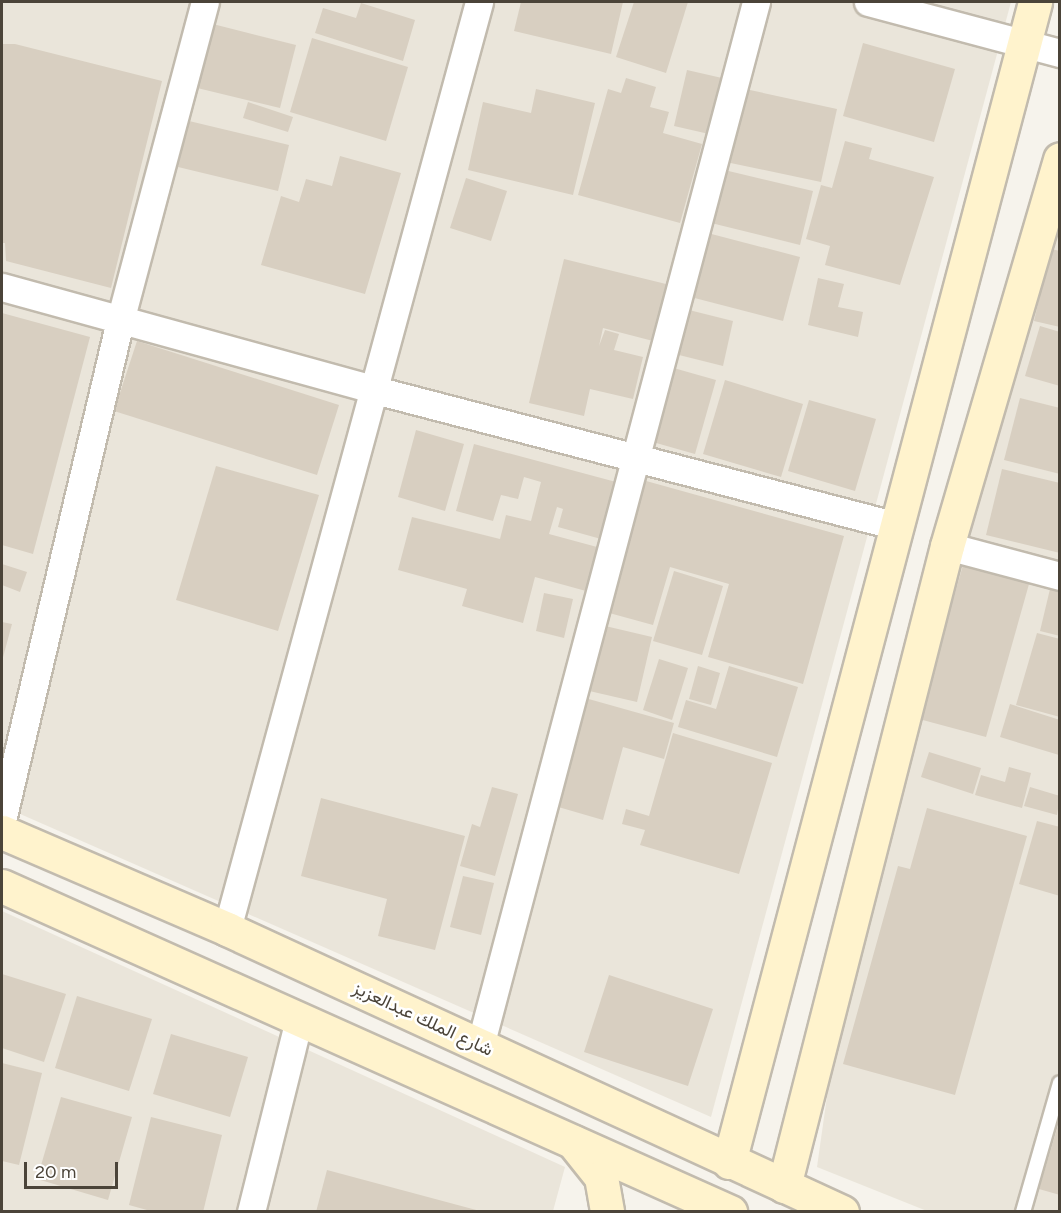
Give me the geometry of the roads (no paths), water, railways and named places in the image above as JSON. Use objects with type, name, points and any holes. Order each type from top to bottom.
[{"type":"street","points":[[2,820],[120,321],[205,2]]},
{"type":"street","points":[[227,929],[479,2]]},
{"type":"street","points":[[480,1046],[633,459],[756,2]]},
{"type":"street","points":[[868,2],[1059,53]]},
{"type":"street","points":[[729,1162],[1035,2]]},
{"type":"street","points":[[784,1186],[947,546],[1059,159]]},
{"type":"street","points":[[2,287],[633,459],[897,526]]},
{"type":"street","points":[[947,546],[1059,576]]},
{"type":"street","name":"شارع الملك عبدالعزيز","points":[[2,832],[227,929],[729,1162],[842,1212]]},
{"type":"street","points":[[2,886],[568,1137],[730,1212]]},
{"type":"street","points":[[251,1212],[299,1019]]},
{"type":"street","points":[[568,1137],[590,1159],[601,1177],[607,1212]]},
{"type":"lane","points":[[1023,1212],[1059,1083]]}]
